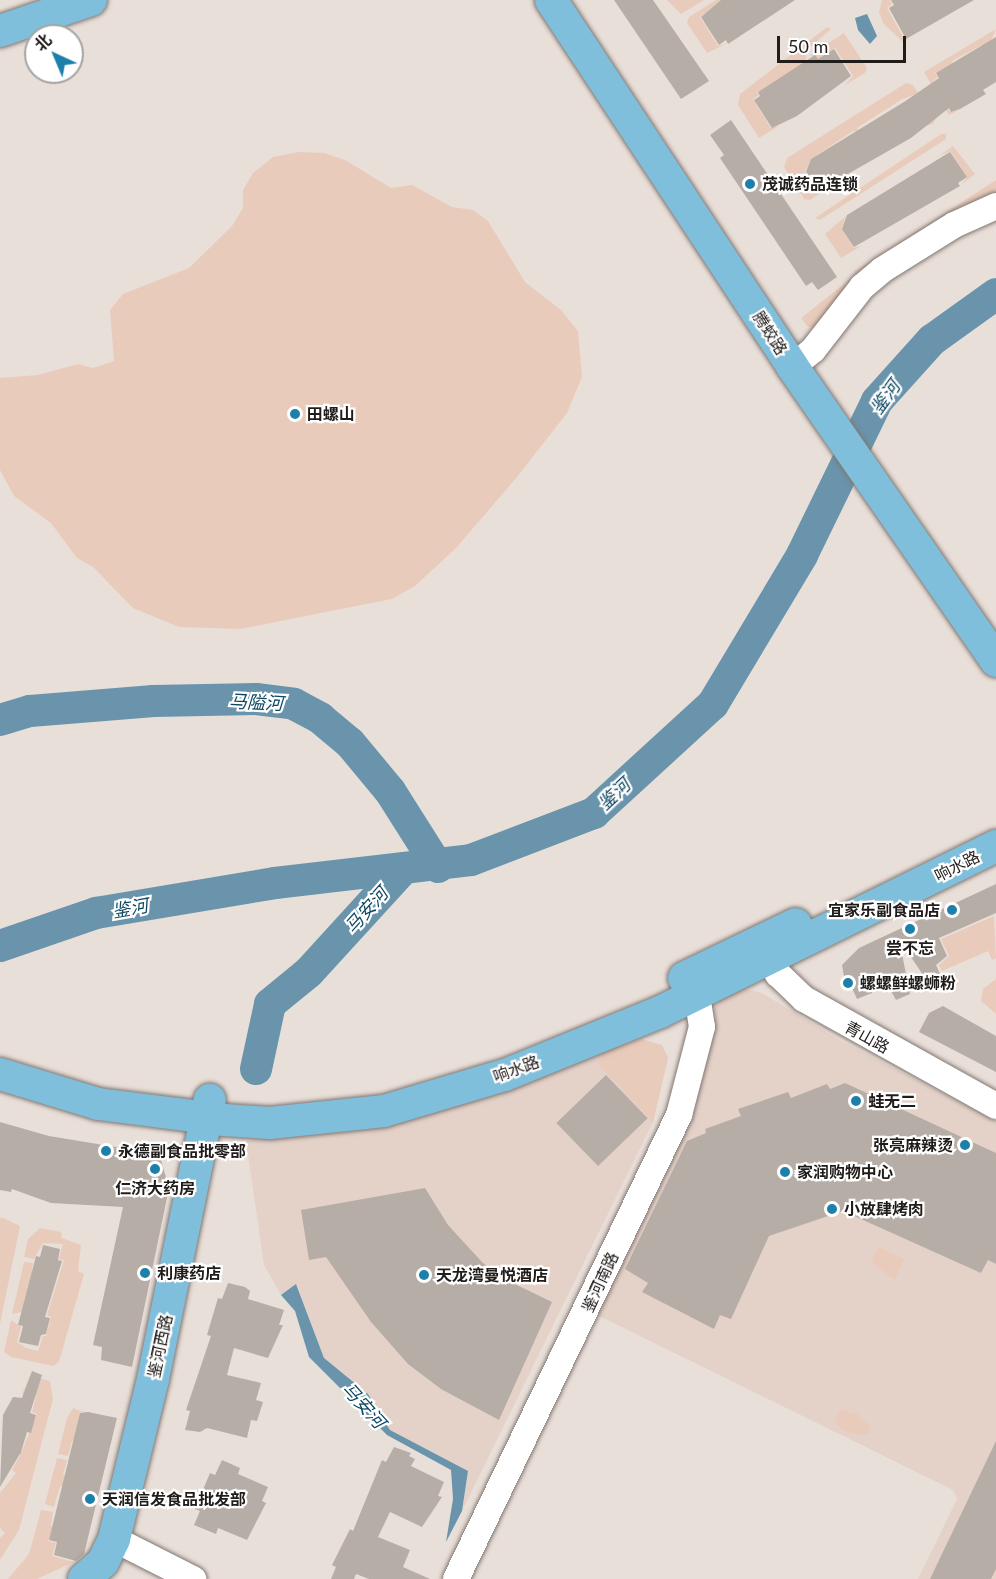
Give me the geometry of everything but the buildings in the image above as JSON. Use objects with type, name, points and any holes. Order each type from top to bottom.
[{"type":"main road","name":"腾蛟路","points":[[551,0],[898,510],[996,661]]},
{"type":"main road","name":"腾蛟路","points":[[562,0],[801,358],[815,390]]},
{"type":"main road","points":[[0,20],[73,2]]},
{"type":"main road","points":[[0,31],[73,2]]},
{"type":"main road","name":"腾蛟路","points":[[898,510],[996,642]]},
{"type":"main road","name":"响水路","points":[[772,947],[996,826]]},
{"type":"main road","name":"响水路","points":[[0,1056],[114,1089],[270,1123],[331,1119],[417,1102],[505,1075],[772,947],[996,846]]},
{"type":"main road","name":"响水路","points":[[0,1074],[98,1104],[217,1110]]},
{"type":"main road","name":"鉴河西路","points":[[84,1579],[116,1554],[153,1379],[217,1110]]},
{"type":"street","points":[[801,358],[813,350],[862,287],[882,270],[954,225],[996,206]]},
{"type":"street","name":"青山路","points":[[772,947],[801,979],[829,1000],[996,1088]]},
{"type":"street","name":"青山路","points":[[772,947],[788,985],[821,1011],[996,1106]]},
{"type":"street","name":"鉴河南路","points":[[440,1579],[664,1114],[687,1036],[687,988]]},
{"type":"street","name":"鉴河南路","points":[[456,1579],[673,1128],[700,1040],[687,988]]},
{"type":"street","points":[[116,1554],[168,1579]]},
{"type":"street","points":[[116,1554],[193,1579]]},
{"type":"shaded area","points":[[667,0],[704,0],[681,14]]},
{"type":"shaded area","points":[[716,0],[722,0],[700,17],[718,46],[726,44],[707,53],[687,23],[689,17]]},
{"type":"shaded area","points":[[882,0],[890,0],[892,4],[887,8],[905,40],[915,37],[903,42],[883,23],[879,12]]},
{"type":"shaded area","points":[[827,27],[831,29],[807,50],[805,66],[757,92],[759,95],[753,99],[771,128],[779,126],[759,138],[738,105],[740,94]]},
{"type":"shaded area","points":[[996,29],[990,44],[984,48],[982,45],[952,61],[955,66],[935,73],[938,77],[933,81],[950,112],[959,110],[949,115],[924,72]]},
{"type":"shaded area","points":[[844,33],[867,68],[865,73],[845,85],[853,76],[835,48],[818,59],[810,55]]},
{"type":"shaded area","points":[[906,83],[913,85],[935,119],[933,124],[923,127],[931,121],[914,95],[902,99],[857,128],[859,132],[853,131],[811,159],[805,172],[818,192],[827,189],[810,200],[804,199],[784,167],[787,158]]},
{"type":"shaded area","points":[[941,134],[946,134],[946,139],[820,220],[815,218]]},
{"type":"shaded area","points":[[953,146],[975,174],[961,185],[967,177],[950,151],[939,156]]},
{"type":"shaded area","points":[[299,152],[324,153],[345,160],[391,188],[412,185],[452,207],[473,210],[488,221],[525,282],[561,310],[578,331],[582,377],[567,413],[517,477],[456,548],[415,586],[392,599],[240,629],[179,627],[133,608],[93,567],[77,558],[51,523],[14,496],[0,470],[0,378],[38,375],[78,364],[93,368],[114,361],[110,310],[123,294],[189,268],[232,226],[243,208],[243,190],[253,173],[273,157]]},
{"type":"shaded area","points":[[996,180],[996,197],[813,328],[807,326],[801,318],[854,276],[855,271]]},
{"type":"shaded area","points":[[846,216],[842,228],[854,248],[863,245],[841,258],[825,234]]},
{"type":"shaded area","points":[[994,916],[996,958],[992,960],[988,951],[942,971],[939,965],[949,956],[941,939]]},
{"type":"shaded area","points":[[996,979],[996,1014],[981,1001],[983,989]]},
{"type":"shaded area","points":[[741,988],[762,993],[841,1041],[996,1121],[996,1579],[918,1579],[957,1499],[953,1490],[593,1313],[712,1027],[714,1009],[725,994]]},
{"type":"shaded area","name":"天龙湾曼悦酒店","points":[[641,1039],[662,1045],[668,1058],[653,1122],[462,1511],[468,1471],[390,1430],[368,1394],[324,1358],[297,1285],[281,1295],[264,1265],[246,1141],[379,1126]]},
{"type":"shaded area","points":[[641,1039],[662,1045],[668,1058],[653,1122],[598,1064],[602,1054]]},
{"type":"shaded area","points":[[1,1217],[20,1226],[0,1324],[0,1219]]},
{"type":"shaded area","points":[[40,1228],[61,1232],[62,1238],[81,1245],[78,1271],[84,1274],[59,1362],[53,1366],[11,1357],[4,1352],[11,1320],[21,1327],[17,1342],[26,1348],[38,1351],[43,1336],[46,1336],[51,1317],[47,1315],[64,1260],[59,1259],[63,1244],[43,1243],[34,1259],[24,1257],[28,1239]]},
{"type":"shaded area","points":[[879,1247],[904,1259],[895,1280],[874,1265],[872,1259]]},
{"type":"shaded area","points":[[24,1262],[33,1263],[32,1271],[36,1272],[26,1311],[12,1314]]},
{"type":"shaded area","points":[[30,1376],[50,1381],[53,1399],[19,1530],[0,1560],[0,1538],[5,1533],[0,1528],[0,1493],[16,1473],[12,1470],[20,1455],[14,1451],[22,1451],[37,1414],[32,1412],[36,1396],[22,1394]]},
{"type":"shaded area","points":[[73,1408],[86,1413],[80,1412],[76,1440],[72,1441],[68,1456],[58,1454],[67,1418]]},
{"type":"shaded area","points":[[840,1410],[858,1414],[871,1427],[870,1432],[862,1436],[842,1430],[835,1422]]},
{"type":"shaded area","points":[[57,1458],[67,1460],[63,1475],[69,1476],[66,1487],[60,1486],[54,1507],[45,1504]]},
{"type":"shaded area","points":[[41,1510],[53,1512],[51,1526],[54,1529],[48,1541],[56,1543],[52,1556],[74,1562],[37,1579],[8,1579],[29,1554]]},
{"type":"water","points":[[867,14],[877,36],[870,44],[858,30],[855,18]]},
{"type":"water","points":[[296,1284],[324,1358],[368,1394],[390,1430],[468,1471],[462,1511],[446,1542],[453,1499],[451,1470],[387,1435],[309,1357],[295,1311],[281,1295]]},
{"type":"waterway","name":"鉴河","points":[[0,946],[96,913],[275,883],[471,860],[594,813],[713,704],[802,555],[877,401],[932,340],[996,294]]},
{"type":"waterway","name":"马隘河","points":[[0,720],[30,711],[154,701],[256,699],[294,704],[320,718],[350,743],[390,791],[438,867]]},
{"type":"waterway","name":"马安河","points":[[256,1069],[270,1004],[309,972],[404,868]]},
{"type":"place","name":"茂诚药品连锁","points":[[750,184]]},
{"type":"place","name":"田螺山","points":[[295,414]]},
{"type":"place","name":"宜家乐副食品店","points":[[952,910]]},
{"type":"place","name":"尝不忘","points":[[910,929]]},
{"type":"place","name":"螺螺鲜螺蛳粉","points":[[848,983]]},
{"type":"place","name":"蛙无二","points":[[856,1101]]},
{"type":"place","name":"张亮麻辣烫","points":[[965,1145]]},
{"type":"place","name":"永德副食品批零部","points":[[106,1151]]},
{"type":"place","name":"仁济大药房","points":[[155,1169]]},
{"type":"place","name":"家润购物中心","points":[[785,1172]]},
{"type":"place","name":"小放肆烤肉","points":[[832,1209]]},
{"type":"place","name":"利康药店","points":[[145,1273]]},
{"type":"place","name":"天龙湾曼悦酒店","points":[[424,1275]]},
{"type":"place","name":"天润信发食品批发部","points":[[90,1499]]}]
